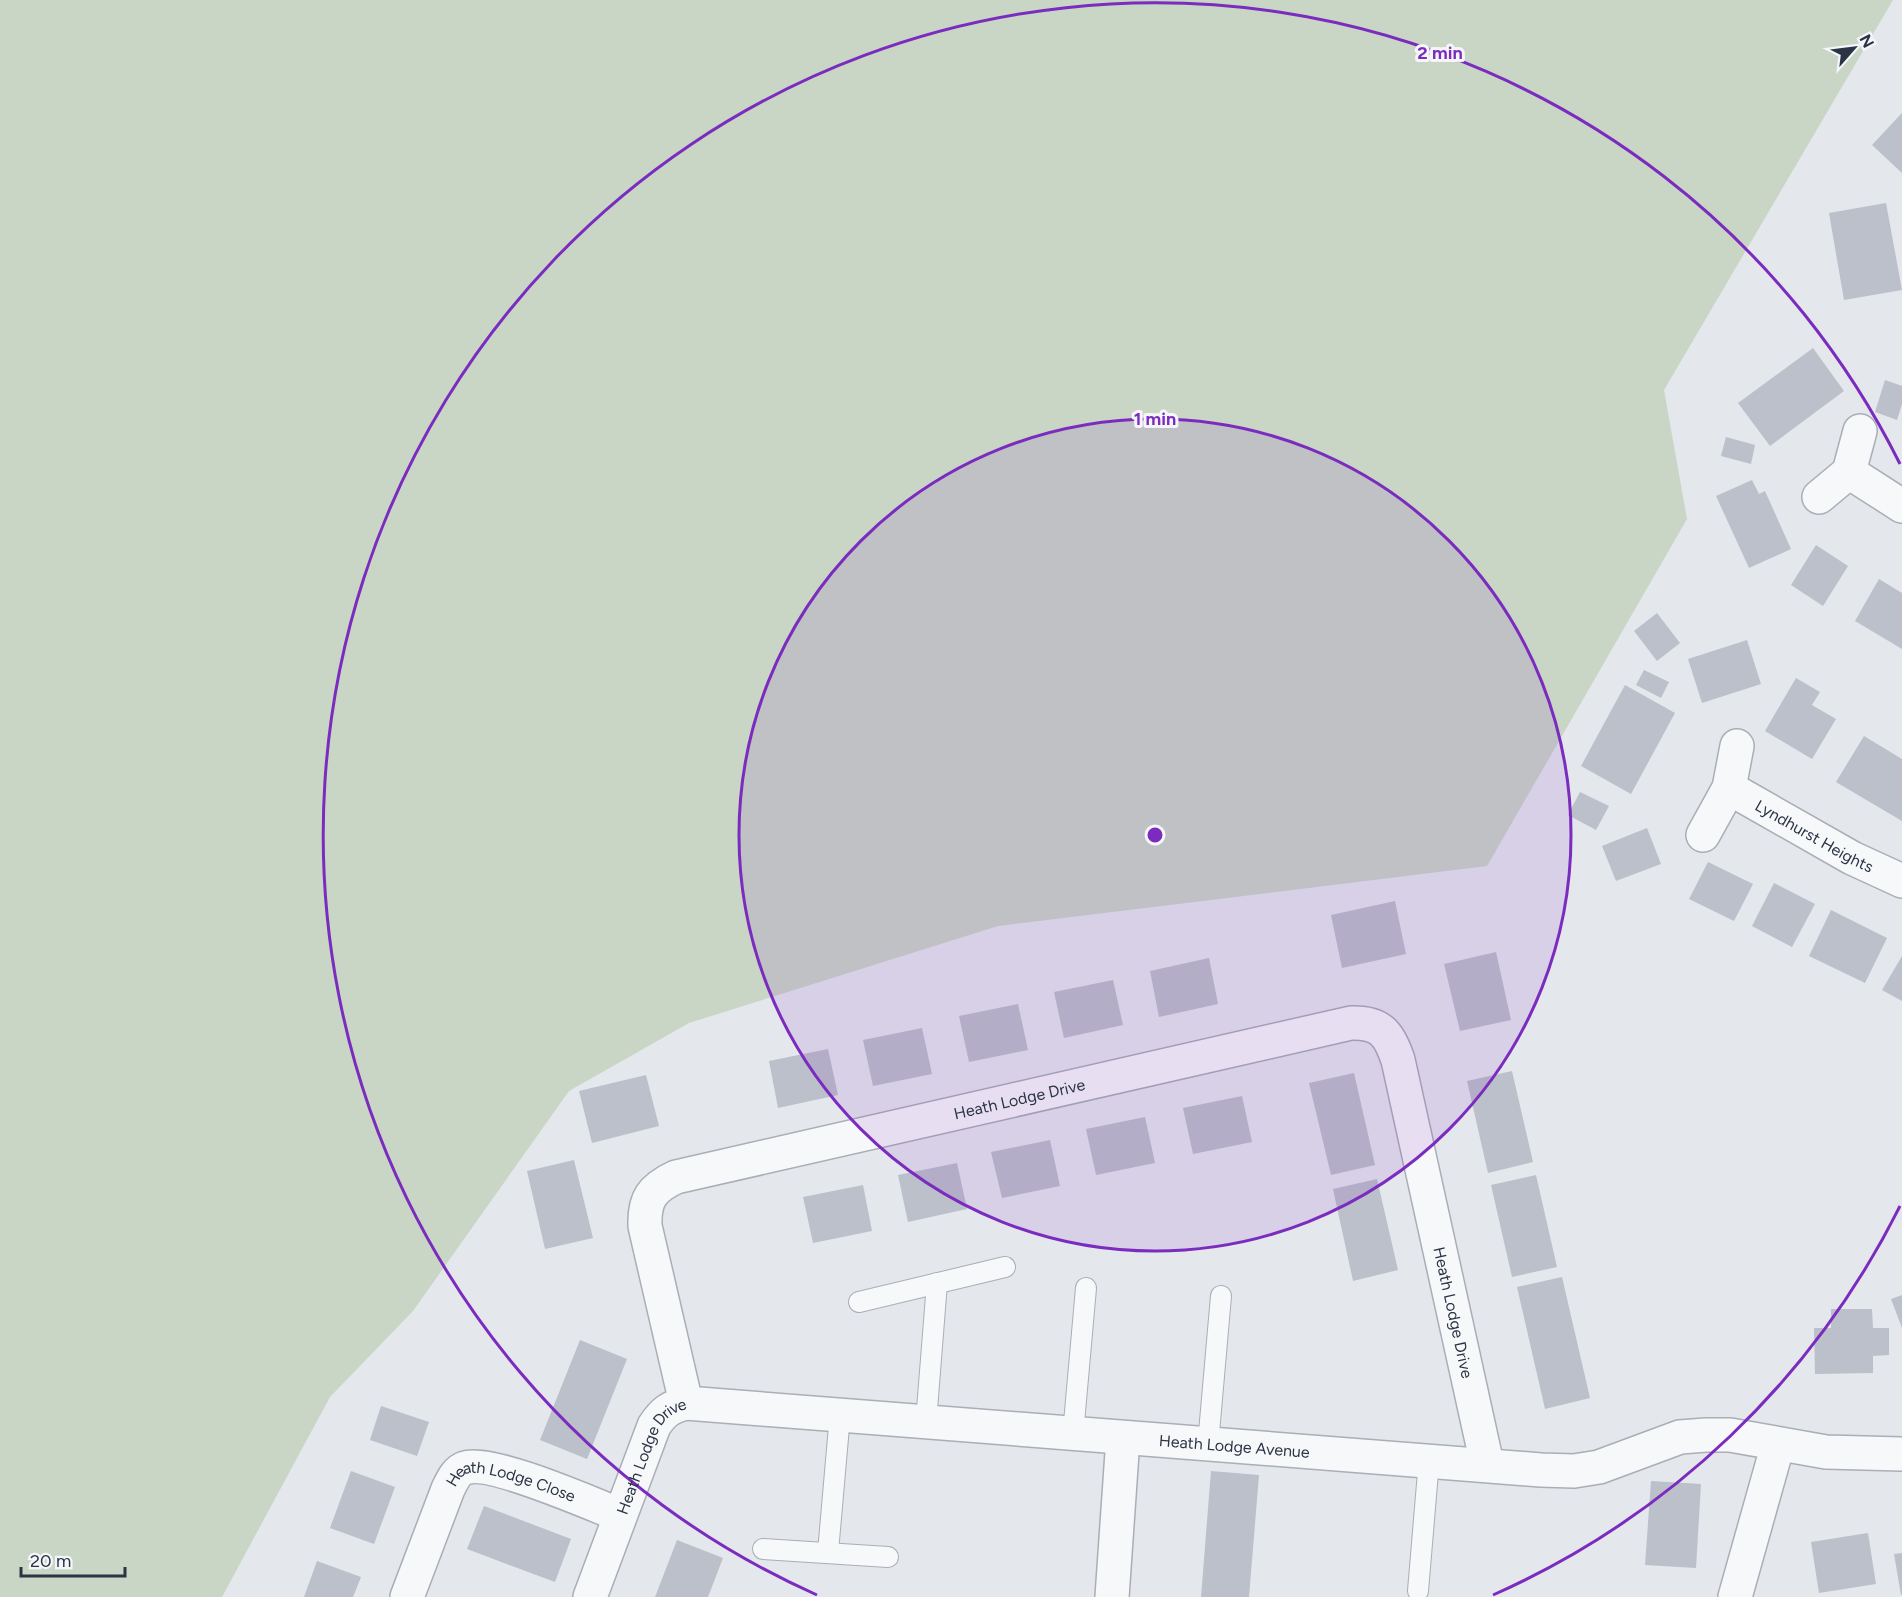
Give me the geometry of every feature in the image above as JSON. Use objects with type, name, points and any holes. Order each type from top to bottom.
[{"type":"street","points":[[1819,497],[1849,472],[1860,431]]},
{"type":"street","points":[[1849,472],[1902,506]]},
{"type":"street","points":[[1703,835],[1729,788],[1737,746]]},
{"type":"street","name":"Lyndhurst Heights","points":[[1729,788],[1852,858],[1902,881]]},
{"type":"street","name":"Heath Lodge Drive","points":[[590,1597],[654,1426],[662,1414],[686,1403],[645,1226],[644,1209],[649,1194],[661,1184],[676,1177],[1328,1028],[1369,1022],[1382,1030],[1392,1042],[1398,1060],[1487,1464]]},
{"type":"street","name":"Heath Lodge Avenue","points":[[686,1403],[1541,1470],[1574,1471],[1599,1467],[1680,1437],[1707,1435],[1730,1435],[1826,1452],[1902,1454]]},
{"type":"street","points":[[1112,1597],[1123,1438]]},
{"type":"street","points":[[1735,1597],[1778,1444]]},
{"type":"street","name":"Heath Lodge Close","points":[[407,1597],[448,1489],[454,1476],[463,1468],[488,1466],[620,1515]]},
{"type":"lane","points":[[859,1302],[1005,1267]]},
{"type":"lane","points":[[926,1422],[937,1283]]},
{"type":"lane","points":[[1072,1434],[1086,1288]]},
{"type":"lane","points":[[1208,1444],[1221,1296]]},
{"type":"lane","points":[[828,1552],[840,1415]]},
{"type":"lane","points":[[1418,1591],[1429,1460]]},
{"type":"lane","points":[[763,1549],[888,1557]]},
{"type":"green space","points":[[0,0],[1893,0],[1664,390],[1687,519],[1487,866],[998,926],[689,1023],[569,1091],[413,1311],[330,1397],[222,1597],[0,1597]]},
{"type":"building","points":[[1902,113],[1902,173],[1872,145]]},
{"type":"building","points":[[1886,203],[1902,290],[1844,300],[1829,213]]},
{"type":"building","points":[[1813,348],[1844,391],[1770,446],[1738,403]]},
{"type":"building","points":[[1885,380],[1902,386],[1902,404],[1897,420],[1875,412]]},
{"type":"building","points":[[1726,437],[1755,445],[1751,464],[1721,456]]},
{"type":"building","points":[[1752,480],[1759,494],[1765,491],[1791,549],[1749,568],[1716,496]]},
{"type":"building","points":[[1816,545],[1848,566],[1823,606],[1791,585]]},
{"type":"building","points":[[1879,579],[1902,593],[1902,649],[1855,621]]},
{"type":"building","points":[[1657,613],[1680,643],[1657,661],[1634,631]]},
{"type":"building","points":[[1747,640],[1761,684],[1702,703],[1688,659]]},
{"type":"building","points":[[1644,670],[1669,682],[1661,698],[1636,685]]},
{"type":"building","points":[[1796,678],[1820,692],[1812,705],[1836,719],[1812,759],[1765,731]]},
{"type":"building","points":[[1625,685],[1675,713],[1631,794],[1581,766]]},
{"type":"building","points":[[1864,736],[1902,759],[1902,821],[1836,782]]},
{"type":"building","points":[[1580,792],[1609,806],[1596,830],[1568,815]]},
{"type":"building","points":[[1647,828],[1661,864],[1616,881],[1602,846]]},
{"type":"building","points":[[1708,862],[1753,884],[1734,921],[1689,899]]},
{"type":"building","points":[[1774,883],[1815,904],[1792,947],[1752,926]]},
{"type":"building","points":[[1395,901],[1406,954],[1342,968],[1331,915]]},
{"type":"building","points":[[1831,910],[1887,938],[1865,983],[1809,956]]},
{"type":"building","points":[[1496,952],[1511,1020],[1460,1031],[1444,964]]},
{"type":"building","points":[[1902,956],[1902,1001],[1882,990]]},
{"type":"building","points":[[1209,958],[1218,1004],[1159,1017],[1150,971]]},
{"type":"building","points":[[1113,980],[1123,1025],[1064,1038],[1054,992]]},
{"type":"building","points":[[1018,1004],[1028,1050],[969,1062],[959,1016]]},
{"type":"building","points":[[922,1028],[932,1074],[873,1086],[863,1040]]},
{"type":"building","points":[[828,1049],[838,1095],[778,1108],[769,1061]]},
{"type":"building","points":[[1512,1071],[1533,1162],[1488,1173],[1467,1081]]},
{"type":"building","points":[[1354,1073],[1375,1165],[1331,1175],[1309,1083]]},
{"type":"building","points":[[646,1075],[659,1126],[592,1143],[579,1091]]},
{"type":"building","points":[[1242,1096],[1252,1142],[1193,1154],[1183,1108]]},
{"type":"building","points":[[1145,1117],[1155,1163],[1096,1175],[1086,1129]]},
{"type":"building","points":[[1050,1140],[1060,1186],[1002,1198],[991,1152]]},
{"type":"building","points":[[574,1160],[593,1238],[545,1249],[527,1171]]},
{"type":"building","points":[[957,1163],[967,1209],[908,1222],[898,1175]]},
{"type":"building","points":[[1536,1175],[1557,1267],[1512,1277],[1491,1185]]},
{"type":"building","points":[[1377,1179],[1398,1270],[1353,1281],[1333,1189]]},
{"type":"building","points":[[863,1185],[872,1231],[813,1243],[803,1197]]},
{"type":"building","points":[[1562,1277],[1590,1398],[1545,1409],[1517,1287]]},
{"type":"building","points":[[1902,1295],[1902,1328],[1891,1299]]},
{"type":"building","points":[[1831,1309],[1872,1309],[1873,1328],[1889,1328],[1889,1355],[1873,1356],[1873,1373],[1815,1374],[1814,1328],[1831,1328]]},
{"type":"building","points":[[580,1340],[627,1359],[587,1459],[540,1440]]},
{"type":"building","points":[[381,1406],[429,1422],[417,1456],[370,1440]]},
{"type":"building","points":[[351,1471],[395,1487],[374,1544],[330,1528]]},
{"type":"building","points":[[1211,1471],[1259,1475],[1249,1597],[1201,1597]]},
{"type":"building","points":[[1651,1481],[1701,1484],[1696,1568],[1645,1565]]},
{"type":"building","points":[[484,1506],[571,1539],[555,1582],[467,1549]]},
{"type":"building","points":[[1868,1533],[1876,1584],[1819,1593],[1811,1542]]},
{"type":"building","points":[[677,1540],[723,1558],[708,1597],[655,1597]]},
{"type":"building","points":[[1902,1553],[1902,1595],[1901,1595],[1894,1554]]},
{"type":"building","points":[[317,1561],[361,1577],[353,1597],[304,1597]]}]
